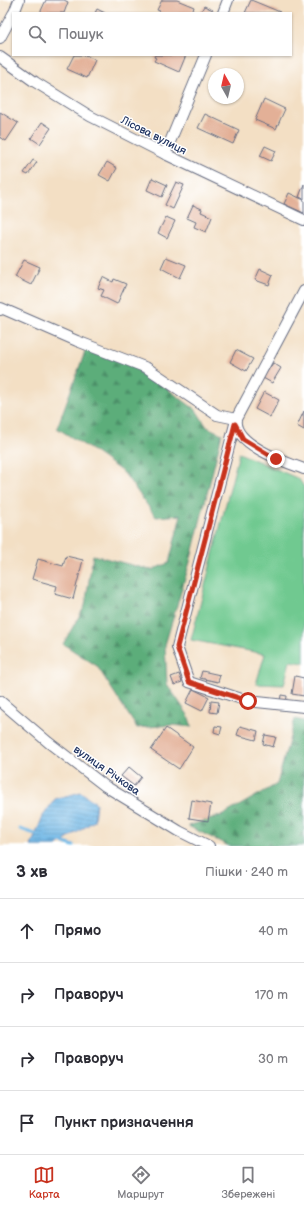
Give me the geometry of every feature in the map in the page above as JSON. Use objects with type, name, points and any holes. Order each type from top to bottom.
[{"type":"street","points":[[14,12],[19,0]]},
{"type":"street","points":[[223,12],[228,0]]},
{"type":"street","points":[[0,38],[12,16]]},
{"type":"street","points":[[165,154],[206,56]]},
{"type":"street","name":"Лісова вулиця","points":[[0,57],[34,82],[90,116],[165,154],[304,220]]},
{"type":"street","points":[[304,291],[235,422],[177,647],[189,682],[248,701],[304,707]]},
{"type":"street","points":[[0,310],[1,308],[77,341],[147,368],[217,415],[235,422],[243,439],[276,459],[304,469]]},
{"type":"street","name":"вулиця Річкова","points":[[0,700],[48,742],[105,786],[179,831],[209,846]]},
{"type":"green space","points":[[86,349],[131,362],[196,410],[207,427],[222,434],[190,562],[165,645],[167,684],[188,715],[192,727],[172,725],[137,728],[97,666],[63,644],[85,606],[93,555],[151,570],[169,563],[181,515],[156,517],[124,473],[57,428]]},
{"type":"green space","points":[[239,453],[299,479],[304,487],[304,663],[290,661],[284,685],[256,684],[265,654],[191,640]]},
{"type":"green space","points":[[295,719],[304,721],[304,846],[229,846],[188,826],[223,815],[277,784]]},
{"type":"water","points":[[81,792],[96,803],[94,821],[57,846],[31,846],[43,816],[55,799]]},
{"type":"building","points":[[46,0],[64,0],[68,2],[64,12],[40,12]]},
{"type":"building","points":[[162,0],[177,0],[194,7],[192,12],[160,12],[157,10]]},
{"type":"building","points":[[251,0],[280,12],[245,12]]},
{"type":"building","points":[[204,6],[213,10],[212,12],[201,12]]},
{"type":"building","points":[[97,9],[103,12],[96,12]]},
{"type":"building","points":[[74,56],[87,56],[95,60],[87,78],[67,69]]},
{"type":"building","points":[[186,56],[179,72],[154,61],[156,58],[154,57]]},
{"type":"building","points":[[264,99],[285,109],[276,129],[255,120]]},
{"type":"building","points":[[0,112],[18,123],[6,141],[0,137]]},
{"type":"building","points":[[205,114],[239,130],[233,144],[198,128]]},
{"type":"building","points":[[42,122],[51,128],[40,144],[31,138]]},
{"type":"building","points":[[265,146],[276,151],[271,161],[260,156]]},
{"type":"building","points":[[33,160],[37,162],[28,175],[24,173]]},
{"type":"building","points":[[107,162],[117,168],[110,181],[99,175]]},
{"type":"building","points":[[152,178],[167,185],[162,197],[147,190]]},
{"type":"building","points":[[176,182],[184,185],[173,209],[165,205]]},
{"type":"building","points":[[304,184],[304,199],[299,197]]},
{"type":"building","points":[[289,193],[304,200],[304,213],[284,204]]},
{"type":"building","points":[[193,205],[202,209],[201,212],[212,217],[206,232],[194,227],[196,222],[187,218]]},
{"type":"building","points":[[166,217],[175,221],[167,238],[158,233]]},
{"type":"building","points":[[166,257],[186,265],[180,278],[161,268]]},
{"type":"building","points":[[24,260],[40,267],[31,285],[15,277]]},
{"type":"building","points":[[260,269],[273,275],[269,285],[255,280]]},
{"type":"building","points":[[103,277],[113,282],[114,279],[126,284],[117,304],[101,296],[104,290],[98,288]]},
{"type":"building","points":[[236,350],[253,359],[246,371],[230,362]]},
{"type":"building","points":[[273,363],[281,368],[272,383],[263,378]]},
{"type":"building","points":[[264,392],[279,400],[270,417],[255,409]]},
{"type":"building","points":[[304,411],[304,430],[297,426]]},
{"type":"building","points":[[66,556],[83,560],[73,599],[55,594],[57,586],[32,579],[38,559],[63,566]]},
{"type":"building","points":[[202,671],[220,675],[218,682],[200,678]]},
{"type":"building","points":[[179,674],[182,682],[174,685],[171,677]]},
{"type":"building","points":[[295,676],[304,678],[304,696],[292,694]]},
{"type":"building","points":[[193,689],[209,697],[202,711],[186,703]]},
{"type":"building","points":[[281,695],[287,696],[286,704],[280,703]]},
{"type":"building","points":[[211,701],[219,702],[217,713],[210,712]]},
{"type":"building","points":[[215,726],[222,727],[220,734],[214,732]]},
{"type":"building","points":[[240,726],[258,731],[256,740],[237,735]]},
{"type":"building","points":[[166,728],[193,747],[179,769],[151,750]]},
{"type":"building","points":[[265,735],[276,737],[273,747],[263,744]]},
{"type":"building","points":[[129,767],[141,777],[134,786],[121,776]]},
{"type":"building","points":[[192,800],[211,804],[208,821],[189,818]]},
{"type":"waterway","points":[[20,829],[38,835]]},
{"type":"waterway","points":[[58,841],[74,846]]},
{"type":"route","points":[[248,701],[189,682],[177,647],[235,424],[243,439],[276,459]]}]
